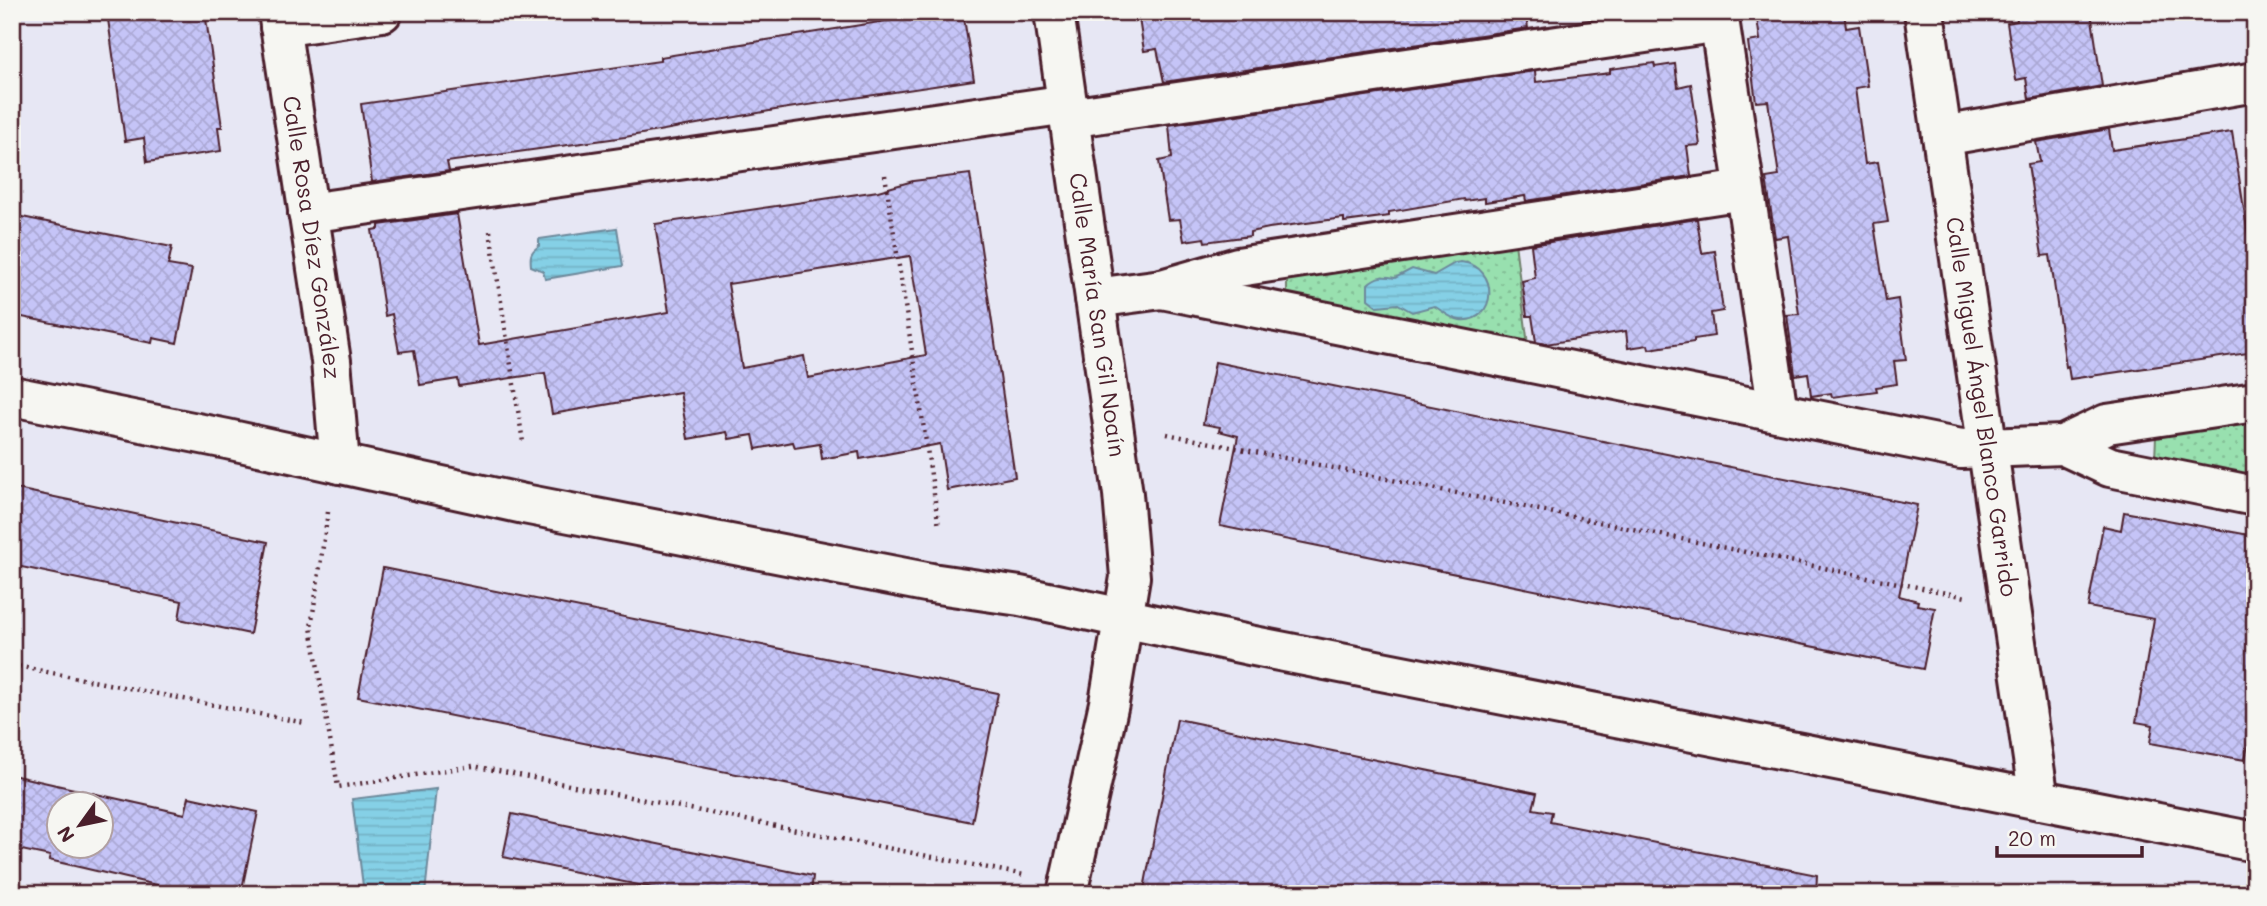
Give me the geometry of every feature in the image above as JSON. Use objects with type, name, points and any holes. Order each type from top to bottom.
[{"type":"street","points":[[279,20],[382,12]]},
{"type":"street","name":"Calle María San Gil Noaín","points":[[1054,12],[1128,534],[1130,577],[1109,703],[1067,894]]},
{"type":"street","name":"Calle Miguel Ángel Blanco Garrido","points":[[1924,12],[2039,800]]},
{"type":"street","points":[[309,213],[878,131],[1068,111],[1719,17],[1778,412]]},
{"type":"street","name":"Calle Rosa Díez González","points":[[279,20],[331,361],[340,464]]},
{"type":"street","points":[[1942,135],[2255,82]]},
{"type":"street","points":[[1095,298],[1162,289],[1238,267],[1744,190]]},
{"type":"street","points":[[1162,289],[1961,449],[2063,445],[2107,424],[2255,402]]},
{"type":"street","points":[[12,396],[551,509],[931,583],[1020,596],[1249,645],[2255,842]]},
{"type":"street","points":[[2063,445],[2110,467],[2255,496]]},
{"type":"path","points":[[878,131],[939,527]]},
{"type":"path","points":[[484,188],[523,443]]},
{"type":"path","points":[[1167,434],[1973,598]]},
{"type":"path","points":[[328,512],[311,627],[338,787],[473,766],[1024,876]]},
{"type":"path","points":[[12,665],[305,723]]},
{"type":"green space","points":[[1515,243],[1528,345],[1287,296],[1287,276]]},
{"type":"green space","points":[[2255,421],[2255,480],[2155,460],[2156,436]]},
{"type":"water","points":[[617,228],[623,266],[545,279],[543,271],[531,266],[531,255],[539,246],[539,239]]},
{"type":"water","points":[[1461,262],[1474,266],[1483,273],[1488,283],[1487,304],[1481,313],[1472,319],[1456,319],[1434,306],[1412,312],[1398,304],[1377,306],[1368,299],[1368,284],[1378,278],[1395,278],[1412,269],[1434,275]]},
{"type":"water","points":[[436,789],[425,894],[364,894],[352,799]]},
{"type":"building","points":[[107,12],[205,12],[222,127],[218,127],[221,151],[147,162],[144,138],[125,141]]},
{"type":"building","points":[[942,12],[963,12],[974,80],[775,110],[625,137],[447,162],[449,171],[372,182],[361,104],[660,61],[660,57]]},
{"type":"building","points":[[1138,12],[1525,12],[1528,28],[1164,82],[1157,49],[1144,51]]},
{"type":"building","points":[[1791,12],[1844,12],[1846,28],[1859,26],[1868,86],[1855,88],[1865,164],[1878,162],[1888,222],[1874,224],[1886,301],[1898,299],[1906,360],[1894,361],[1897,384],[1876,387],[1877,391],[1832,397],[1831,393],[1811,396],[1808,373],[1795,375],[1787,315],[1799,314],[1788,236],[1775,238],[1766,178],[1779,176],[1768,101],[1756,102],[1748,42],[1760,40],[1757,18]]},
{"type":"building","points":[[2016,12],[2091,12],[2102,86],[2029,99],[2026,78],[2016,80],[2007,23],[2017,21]]},
{"type":"building","points":[[1654,63],[1655,67],[1675,64],[1678,87],[1691,84],[1700,145],[1687,146],[1691,176],[1526,201],[1525,196],[1485,202],[1485,198],[1464,199],[1389,212],[1389,216],[1344,222],[1344,218],[1269,228],[1250,232],[1250,236],[1205,242],[1204,238],[1184,241],[1180,219],[1168,220],[1159,161],[1172,158],[1169,125],[1535,71],[1536,82],[1610,73],[1610,69]]},
{"type":"building","points":[[2109,129],[2112,150],[2232,132],[2255,280],[2255,352],[2070,379],[2050,255],[2042,256],[2028,164],[2040,162],[2036,142]]},
{"type":"building","points":[[970,174],[1015,477],[947,490],[940,444],[860,459],[859,452],[822,459],[820,444],[795,448],[793,442],[756,449],[753,435],[729,439],[727,432],[688,439],[680,392],[552,414],[545,373],[459,386],[458,379],[420,385],[414,350],[399,352],[392,314],[385,316],[372,230],[379,229],[379,225],[457,214],[479,345],[669,312],[655,224],[878,191],[913,181]],"holes":[[[910,256],[926,355],[808,378],[804,356],[742,368],[728,284]]]},
{"type":"building","points":[[12,215],[172,247],[168,265],[192,269],[177,343],[153,338],[152,343],[12,315]]},
{"type":"building","points":[[1697,219],[1702,253],[1715,251],[1723,311],[1711,313],[1714,336],[1649,349],[1648,345],[1628,348],[1626,331],[1546,344],[1536,342],[1532,316],[1527,316],[1522,281],[1535,278],[1531,245]]},
{"type":"building","points":[[1215,362],[1917,505],[1899,596],[1918,601],[1917,605],[1935,608],[1923,669],[1220,526],[1238,436],[1219,431],[1220,427],[1203,424]]},
{"type":"building","points":[[12,488],[268,542],[250,634],[179,619],[182,601],[12,565]]},
{"type":"building","points":[[2124,512],[2255,536],[2255,709],[2245,760],[2150,743],[2153,725],[2136,722],[2154,619],[2088,607],[2103,526],[2121,530]]},
{"type":"building","points":[[383,568],[998,693],[972,822],[358,697]]},
{"type":"building","points":[[1177,719],[1537,793],[1533,809],[1552,812],[1550,822],[1817,875],[1816,894],[1143,894]]},
{"type":"building","points":[[12,775],[79,790],[46,790],[46,855],[12,848]]},
{"type":"building","points":[[189,797],[258,812],[241,894],[195,894],[49,860],[116,860],[116,798],[185,814]]},
{"type":"building","points":[[512,814],[813,876],[811,894],[682,894],[503,857]]}]
